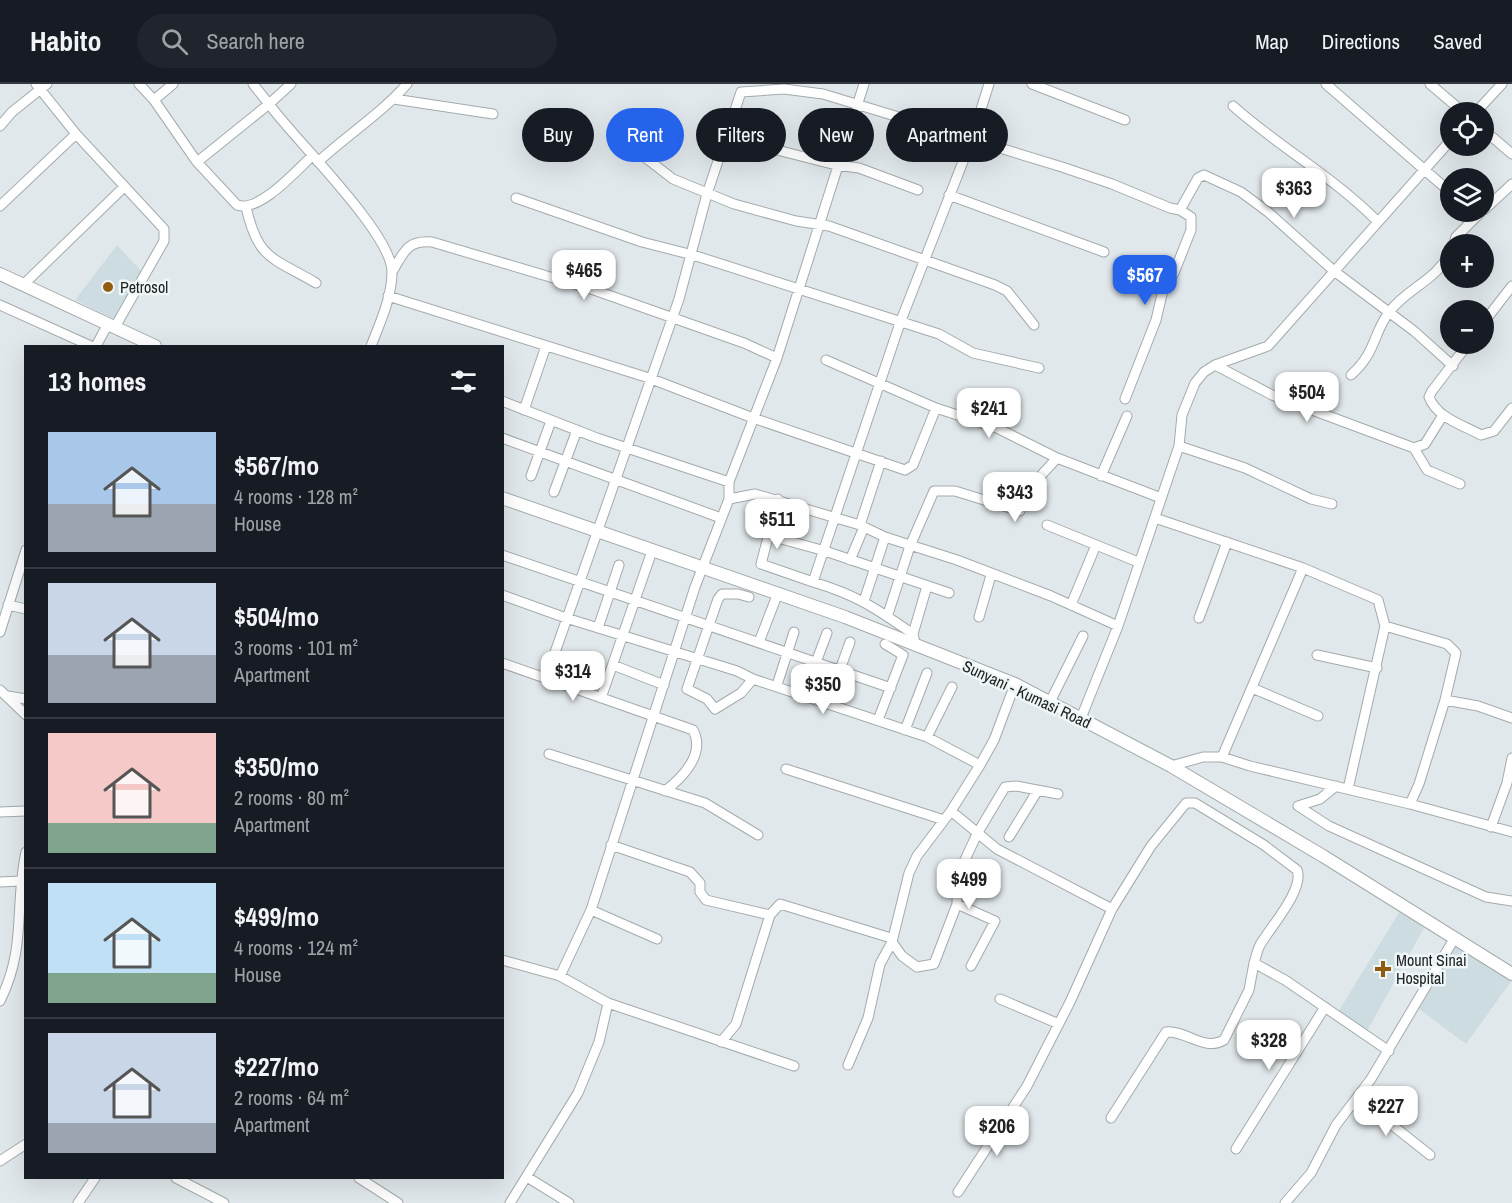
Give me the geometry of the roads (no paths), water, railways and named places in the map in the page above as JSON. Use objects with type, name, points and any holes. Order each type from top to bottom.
[{"type":"main road","points":[[0,274],[153,345]]},
{"type":"main road","name":"Sunyani - Kumasi Road","points":[[504,499],[701,568],[914,638],[1015,684],[1171,766],[1323,856],[1512,974]]},
{"type":"street","points":[[139,84],[154,100],[197,162],[237,205],[246,207],[258,203],[394,99],[407,84]]},
{"type":"street","points":[[154,100],[173,84]]},
{"type":"street","points":[[253,84],[375,233],[388,254],[392,272],[388,296],[371,345]]},
{"type":"street","points":[[197,162],[291,84]]},
{"type":"street","points":[[560,976],[591,910],[701,568],[729,499],[729,482],[777,358],[836,165],[864,84]]},
{"type":"street","points":[[981,108],[989,84]]},
{"type":"street","points":[[1032,84],[1125,120]]},
{"type":"street","points":[[1326,84],[1440,184]]},
{"type":"street","points":[[1430,84],[1451,102]]},
{"type":"street","points":[[1485,102],[1502,84]]},
{"type":"street","points":[[0,126],[41,86],[76,134],[164,229],[166,235],[112,326],[97,345]]},
{"type":"street","points":[[736,108],[739,96],[748,90],[812,91],[886,114]]},
{"type":"street","points":[[394,99],[493,114]]},
{"type":"street","points":[[1233,105],[1278,143],[1358,202],[1378,222]]},
{"type":"street","points":[[0,206],[76,134]]},
{"type":"street","points":[[1494,139],[1512,154]]},
{"type":"street","points":[[786,152],[836,165],[859,168],[918,190]]},
{"type":"street","points":[[1008,152],[1112,184],[1191,216],[1191,230],[1174,273],[1163,290],[1156,320],[1125,399]]},
{"type":"street","points":[[1081,718],[1118,626],[1138,562],[1155,518],[1179,446],[1182,416],[1190,395],[1204,372],[1215,365],[1268,346],[1440,153]]},
{"type":"street","points":[[651,162],[673,179],[707,194],[759,212],[818,224],[924,262],[971,275],[1007,291],[1034,325]]},
{"type":"street","points":[[546,678],[693,255],[707,194],[719,162]]},
{"type":"street","points":[[813,582],[836,520],[900,323],[962,162]]},
{"type":"street","points":[[1180,210],[1194,184],[1204,176],[1241,192],[1268,212],[1334,271],[1453,366]]},
{"type":"street","points":[[1494,198],[1512,184]]},
{"type":"street","points":[[24,284],[124,187]]},
{"type":"street","points":[[949,195],[1104,252]]},
{"type":"street","points":[[516,198],[642,242],[693,255],[939,334],[973,353],[1039,368]]},
{"type":"street","points":[[246,207],[253,236],[262,250],[316,283]]},
{"type":"street","points":[[1459,234],[1469,222]]},
{"type":"street","points":[[392,272],[412,243],[432,242],[556,277],[744,343],[777,358]]},
{"type":"street","points":[[1351,375],[1371,354],[1388,313],[1398,302],[1440,269]]},
{"type":"street","points":[[1494,309],[1512,286]]},
{"type":"street","points":[[388,296],[650,378],[753,418],[909,469],[936,408]]},
{"type":"street","points":[[0,305],[89,345]]},
{"type":"street","points":[[524,410],[546,346]]},
{"type":"street","points":[[1461,354],[1429,398],[1432,405],[1443,415],[1481,435],[1494,431],[1512,408]]},
{"type":"street","points":[[826,360],[936,408],[997,428],[1057,458],[1161,498]]},
{"type":"street","points":[[1215,365],[1272,395],[1414,448],[1427,470],[1460,484]]},
{"type":"street","points":[[504,402],[551,421],[729,482]]},
{"type":"street","points":[[1414,448],[1425,444],[1443,415]]},
{"type":"street","points":[[1101,476],[1127,416]]},
{"type":"street","points":[[531,476],[551,421]]},
{"type":"street","points":[[554,492],[577,430]]},
{"type":"street","points":[[504,439],[721,518]]},
{"type":"street","points":[[1179,446],[1245,468],[1311,499],[1332,504]]},
{"type":"street","points":[[888,614],[910,546],[936,490],[955,491],[1020,511],[1035,482],[1057,458]]},
{"type":"street","points":[[850,560],[881,461]]},
{"type":"street","points":[[729,499],[755,494],[862,526],[885,537],[957,560],[1071,604],[1118,626]]},
{"type":"street","points":[[778,499],[760,561],[763,566],[864,601],[888,614],[914,638],[927,586]]},
{"type":"street","points":[[1155,518],[1303,568],[1378,600],[1385,626],[1348,789]]},
{"type":"street","points":[[1047,525],[1138,562]]},
{"type":"street","points":[[767,535],[825,551],[949,593]]},
{"type":"street","points":[[864,601],[885,537]]},
{"type":"street","points":[[1199,618],[1227,542]]},
{"type":"street","points":[[1071,604],[1096,545]]},
{"type":"street","points":[[601,698],[652,550]]},
{"type":"street","points":[[0,628],[24,556]]},
{"type":"street","points":[[504,556],[686,616],[891,688]]},
{"type":"street","points":[[598,628],[619,565]]},
{"type":"street","points":[[1222,757],[1303,568]]},
{"type":"street","points":[[979,617],[991,575]]},
{"type":"street","points":[[759,642],[778,593]]},
{"type":"street","points":[[748,597],[738,594],[722,594],[687,689],[707,699],[714,708],[741,693],[753,679]]},
{"type":"street","points":[[504,596],[622,636],[698,658],[753,679],[777,685],[927,737],[980,765]]},
{"type":"street","points":[[8,605],[24,609]]},
{"type":"street","points":[[1385,626],[1448,644],[1456,653],[1445,700],[1419,784],[1410,804]]},
{"type":"street","points":[[777,685],[794,632]]},
{"type":"street","points":[[804,694],[827,633]]},
{"type":"street","points":[[1050,702],[1083,636]]},
{"type":"street","points":[[828,703],[850,642]]},
{"type":"street","points":[[878,720],[903,655],[885,644]]},
{"type":"street","points":[[1317,655],[1377,668]]},
{"type":"street","points":[[504,664],[693,730],[696,746],[693,760],[681,779],[665,791]]},
{"type":"street","points":[[613,664],[664,685]]},
{"type":"street","points":[[905,730],[927,673]]},
{"type":"street","points":[[848,1065],[868,1018],[880,964],[891,940],[904,886],[913,865],[980,765],[994,740],[1015,684]]},
{"type":"street","points":[[927,737],[952,687]]},
{"type":"street","points":[[1252,688],[1317,716]]},
{"type":"street","points":[[0,690],[24,713]]},
{"type":"street","points":[[8,696],[24,699]]},
{"type":"street","points":[[1445,700],[1478,706],[1512,718]]},
{"type":"street","points":[[549,754],[705,803],[758,835]]},
{"type":"street","points":[[1171,766],[1203,757],[1222,757],[1512,832]]},
{"type":"street","points":[[1491,827],[1507,783],[1512,759]]},
{"type":"street","points":[[786,768],[944,820]]},
{"type":"street","points":[[722,1042],[736,1024],[770,915],[776,907],[785,904],[891,940],[910,962],[917,966],[931,966],[934,964],[957,904],[957,876],[977,834],[1005,786],[1058,794]]},
{"type":"street","points":[[1336,786],[1320,799],[1298,806],[1329,826],[1477,892],[1512,901]]},
{"type":"street","points":[[1200,807],[1207,789]]},
{"type":"street","points":[[1008,837],[1038,790]]},
{"type":"street","points":[[958,1192],[1009,1118],[1059,1024],[1112,909],[1151,846],[1181,807],[1190,802],[1286,859],[1299,875],[1281,915],[1258,949],[1249,990],[1224,1040],[1215,1045],[1166,1032],[1111,1118]]},
{"type":"street","points":[[0,812],[24,811]]},
{"type":"street","points":[[951,811],[977,834],[1026,866],[1112,909]]},
{"type":"street","points":[[611,845],[690,872],[700,883],[700,892],[706,900],[770,915]]},
{"type":"street","points":[[0,1001],[11,978],[20,936],[20,881],[24,862]]},
{"type":"street","points":[[0,882],[20,881]]},
{"type":"street","points":[[957,904],[995,921],[971,966]]},
{"type":"street","points":[[591,910],[657,939]]},
{"type":"street","points":[[1285,1203],[1311,1173],[1336,1125],[1358,1098],[1389,1051],[1454,939]]},
{"type":"street","points":[[504,961],[560,976],[608,1003],[794,1066]]},
{"type":"street","points":[[1254,963],[1284,980],[1389,1051]]},
{"type":"street","points":[[1000,999],[1059,1024]]},
{"type":"street","points":[[510,1203],[578,1093],[599,1042],[608,1003]]},
{"type":"street","points":[[1236,1149],[1325,1007]]},
{"type":"street","points":[[1358,1098],[1430,1155]]},
{"type":"street","points":[[0,1161],[24,1145]]},
{"type":"street","points":[[527,1177],[569,1203]]},
{"type":"street","points":[[78,1203],[94,1179]]},
{"type":"street","points":[[178,1179],[224,1203]]},
{"type":"street","points":[[361,1179],[398,1203]]},
{"type":"place","name":"Petrosol","points":[[108,287]]},
{"type":"place","name":"Mount Sinai Hospital","points":[[1383,969]]}]
